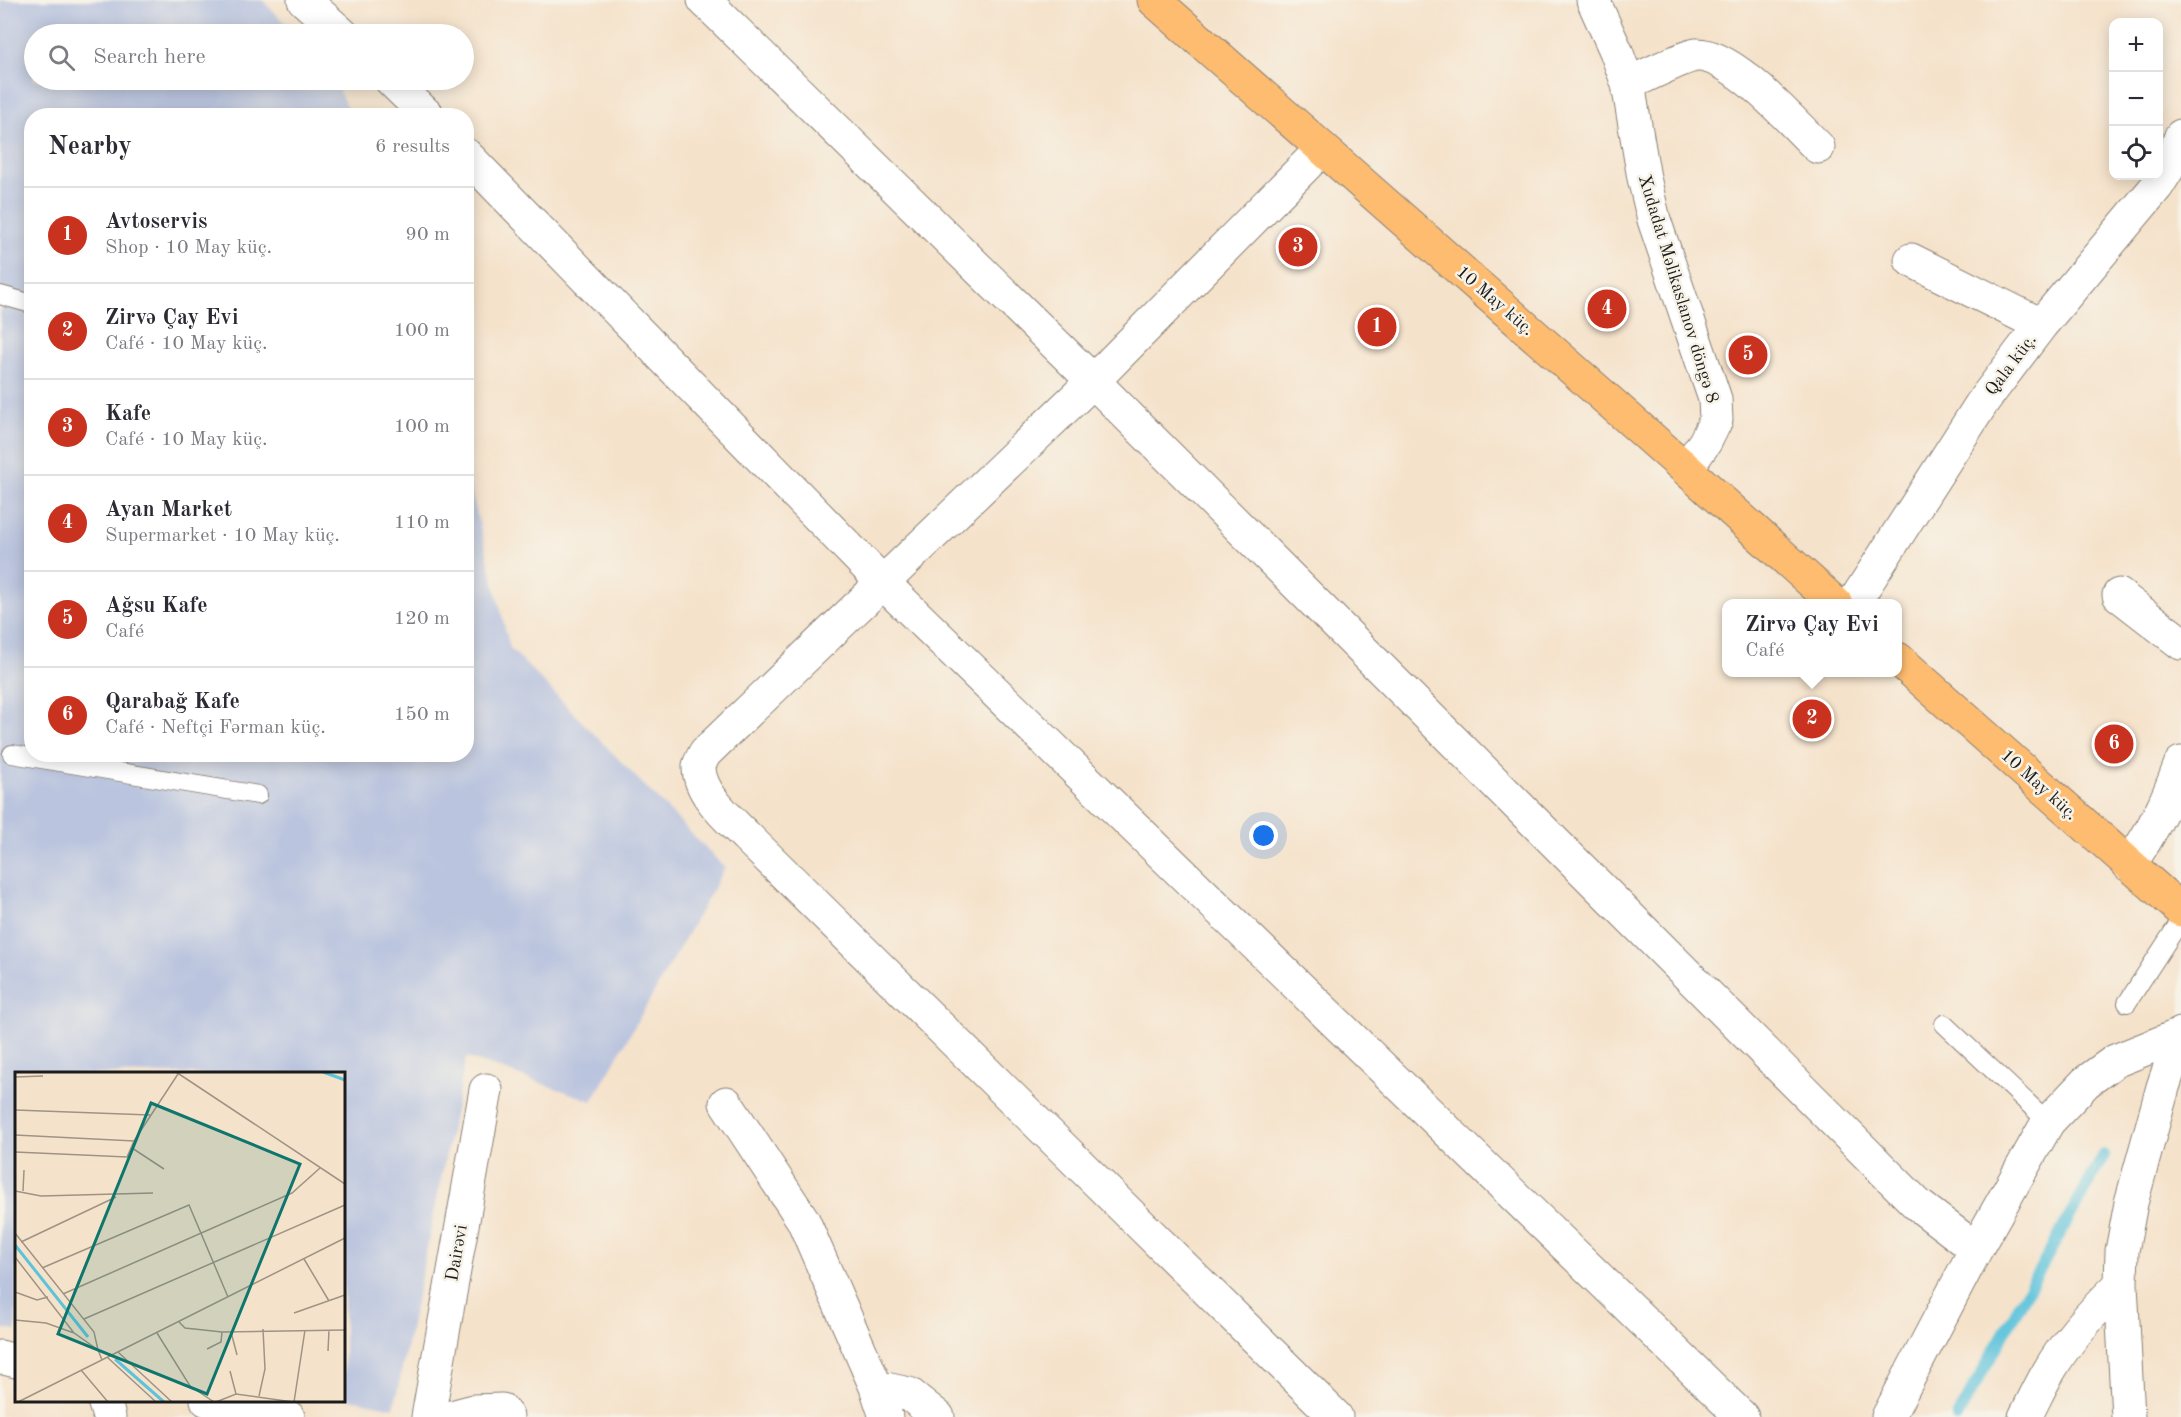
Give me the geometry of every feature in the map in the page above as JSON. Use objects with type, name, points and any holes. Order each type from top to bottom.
[{"type":"main road","name":"10 May küç.","points":[[1154,0],[1832,599]]},
{"type":"main road","name":"10 May küç.","points":[[1902,663],[2181,910]]},
{"type":"street","points":[[304,0],[331,24]]},
{"type":"street","points":[[705,0],[1093,381],[1917,1204],[1976,1249]]},
{"type":"street","name":"Xudadat Məlikaslanov döngə 8","points":[[1598,2],[1628,84],[1644,178],[1654,220],[1715,399],[1716,420],[1705,442],[1686,469]]},
{"type":"street","points":[[1628,84],[1694,55],[1716,58],[1741,74],[1818,147]]},
{"type":"street","points":[[401,90],[420,108]]},
{"type":"street","name":"Qala küç.","points":[[1856,599],[1984,400],[2041,325],[2157,186],[2172,162],[2181,136]]},
{"type":"street","points":[[1322,150],[1093,381],[705,753],[699,766],[704,783],[715,804],[1336,1417]]},
{"type":"street","points":[[474,163],[882,582],[1742,1417]]},
{"type":"street","points":[[1911,260],[2041,325]]},
{"type":"street","points":[[2119,595],[2181,643]]},
{"type":"street","points":[[2129,865],[2157,822],[2181,763]]},
{"type":"street","points":[[1888,1417],[1976,1249],[2049,1122],[2086,1082],[2115,1061],[2180,1035]]},
{"type":"street","points":[[2128,1417],[2121,1284],[2122,1251],[2131,1203],[2180,1035]]},
{"type":"street","name":"Dairəvi","points":[[428,1417],[486,1089]]},
{"type":"street","points":[[726,1103],[803,1220],[881,1402],[909,1394],[938,1417]]},
{"type":"street","points":[[2025,1417],[2049,1371],[2069,1341],[2121,1284]]},
{"type":"street","points":[[0,1357],[15,1361]]},
{"type":"street","points":[[104,1402],[109,1417]]},
{"type":"street","points":[[212,1402],[288,1417]]},
{"type":"street","points":[[452,1417],[474,1411],[502,1410],[507,1417]]},
{"type":"lane","points":[[0,295],[24,302]]},
{"type":"lane","points":[[12,754],[24,755]]},
{"type":"lane","points":[[115,762],[258,795]]},
{"type":"lane","points":[[2127,1003],[2181,920]]},
{"type":"lane","points":[[1944,1024],[2049,1122]]},
{"type":"shaded area","points":[[0,0],[262,0],[286,24],[24,24],[24,90],[339,90],[347,108],[24,108],[24,762],[474,762],[474,502],[510,648],[725,868],[592,1101],[466,1057],[394,1408],[345,1398],[345,1072],[15,1072],[15,1331],[0,1328]]},
{"type":"waterway","points":[[1957,1417],[2104,1155]]},
{"type":"place","name":"Kafe","points":[[1298,247]]},
{"type":"place","name":"Ayan Market","points":[[1607,309]]},
{"type":"place","name":"Avtoservis","points":[[1377,327]]},
{"type":"place","name":"Ağsu Kafe","points":[[1748,355]]},
{"type":"place","name":"Zirvə Çay Evi","points":[[1812,719]]},
{"type":"place","name":"Qarabağ Kafe","points":[[2114,744]]}]
